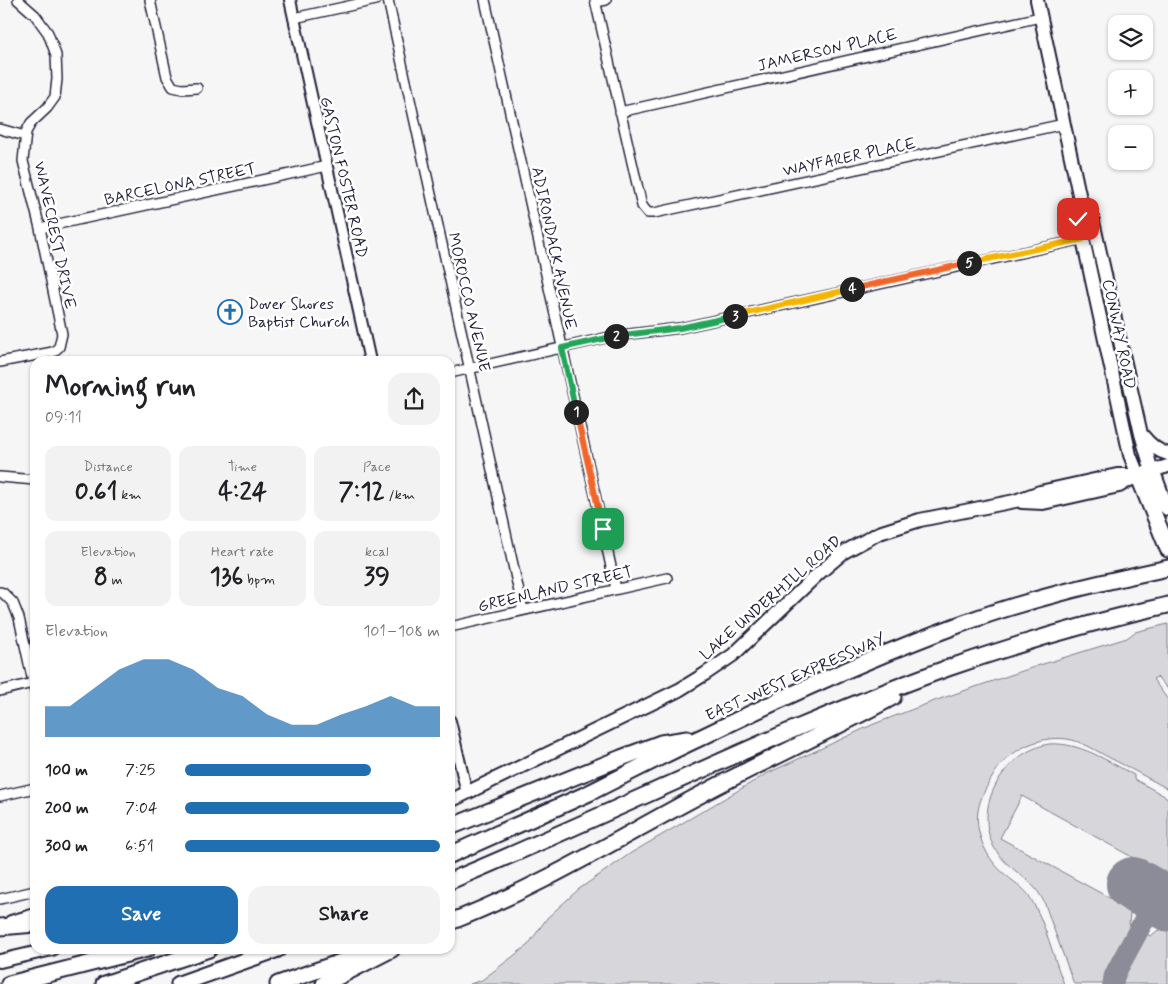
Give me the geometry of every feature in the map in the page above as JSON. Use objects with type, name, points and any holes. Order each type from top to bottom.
[{"type":"highway","points":[[1145,473],[1168,508]]},
{"type":"highway","points":[[1145,473],[1168,549]]},
{"type":"highway","points":[[1168,484],[1168,508]]},
{"type":"highway","name":"EAST-WEST EXPRESSWAY","points":[[455,853],[589,792],[705,735],[900,648],[963,624],[1064,592],[1168,568]]},
{"type":"highway","points":[[455,879],[764,743],[867,699],[947,668],[1071,629],[1168,605]]},
{"type":"highway","points":[[455,920],[512,896],[736,776],[852,719],[947,668]]},
{"type":"highway","points":[[455,825],[661,743],[705,735]]},
{"type":"highway","points":[[0,926],[30,924]]},
{"type":"highway","points":[[9,984],[126,954]]},
{"type":"highway","points":[[104,984],[194,954]]},
{"type":"highway","points":[[179,984],[264,954]]},
{"type":"highway","points":[[278,984],[364,954]]},
{"type":"highway","points":[[324,984],[382,954]]},
{"type":"main road","name":"CONWAY ROAD","points":[[1037,0],[1080,199],[1078,219],[1130,455],[1145,473]]},
{"type":"main road","name":"CONWAY ROAD","points":[[1080,199],[1092,217],[1141,434],[1145,473]]},
{"type":"main road","points":[[1141,434],[1153,447],[1160,452],[1168,454]]},
{"type":"main road","name":"LAKE UNDERHILL ROAD","points":[[455,799],[679,690],[705,674],[733,655],[818,574],[844,552],[879,533],[920,520],[1015,501],[1040,492],[1117,475],[1145,473],[1168,466]]},
{"type":"main road","points":[[0,926],[30,917]]},
{"type":"main road","points":[[0,961],[30,954]]},
{"type":"street","name":"WAVECREST DRIVE","points":[[18,0],[36,15],[48,33],[56,55],[57,78],[55,97],[47,108],[31,123],[26,132],[23,161],[40,228],[62,334],[59,347],[53,352],[32,356]]},
{"type":"street","points":[[150,0],[167,77],[174,87],[182,89],[197,88]]},
{"type":"street","name":"GASTON FOSTER ROAD","points":[[290,0],[369,356]]},
{"type":"street","points":[[294,18],[376,0]]},
{"type":"street","name":"MOROCCO AVENUE","points":[[388,0],[523,610]]},
{"type":"street","name":"ADIRONDACK AVENUE","points":[[485,0],[616,589]]},
{"type":"street","points":[[606,0],[596,1],[620,112]]},
{"type":"street","name":"JAMERSON PLACE","points":[[620,112],[1040,16]]},
{"type":"street","name":"WAYFARER PLACE","points":[[620,112],[642,206],[648,213],[1064,124]]},
{"type":"street","points":[[0,129],[25,136]]},
{"type":"street","name":"BARCELONA STREET","points":[[40,228],[327,166]]},
{"type":"street","points":[[455,372],[614,336],[680,328],[1083,239]]},
{"type":"street","name":"WAVECREST DRIVE","points":[[0,362],[30,356]]},
{"type":"street","points":[[0,477],[30,480]]},
{"type":"street","name":"GREENLAND STREET","points":[[455,626],[667,578]]},
{"type":"street","points":[[0,592],[13,604],[19,618],[30,669]]},
{"type":"street","points":[[0,691],[30,687]]},
{"type":"street","points":[[455,742],[467,793]]},
{"type":"street","points":[[0,796],[30,789]]},
{"type":"street","points":[[0,899],[30,892]]},
{"type":"shaded area","points":[[1168,624],[1168,689],[1157,677],[1153,679],[1168,700],[1168,789],[1083,744],[1061,738],[1041,741],[1026,746],[1007,758],[996,771],[979,804],[977,820],[984,848],[998,868],[1029,895],[1045,930],[1064,984],[470,984],[482,980],[528,945],[547,918],[579,889],[631,853],[768,773],[874,724],[937,700],[1127,638],[1135,632]]},
{"type":"shaded area","points":[[1049,744],[1060,744],[1082,749],[1134,775],[1134,779],[1168,798],[1168,877],[1022,796],[1000,838],[1128,908],[1130,914],[1129,924],[1133,926],[1109,970],[1106,984],[1074,984],[1042,898],[1032,884],[1000,856],[989,833],[987,816],[996,784],[1018,758],[1033,749]]},
{"type":"shaded area","points":[[1158,930],[1168,931],[1168,984],[1120,984],[1123,972],[1146,934],[1151,936]]},
{"type":"taxiway","points":[[1113,984],[1117,970],[1143,922],[1154,913],[1168,909]]},
{"type":"runway","points":[[1133,884],[1168,904]]},
{"type":"place","name":"Dover Shores Baptist Church","points":[[230,312]]},
{"type":"route","points":[[603,529],[562,348],[614,336],[680,328],[1083,239],[1078,219]]}]
